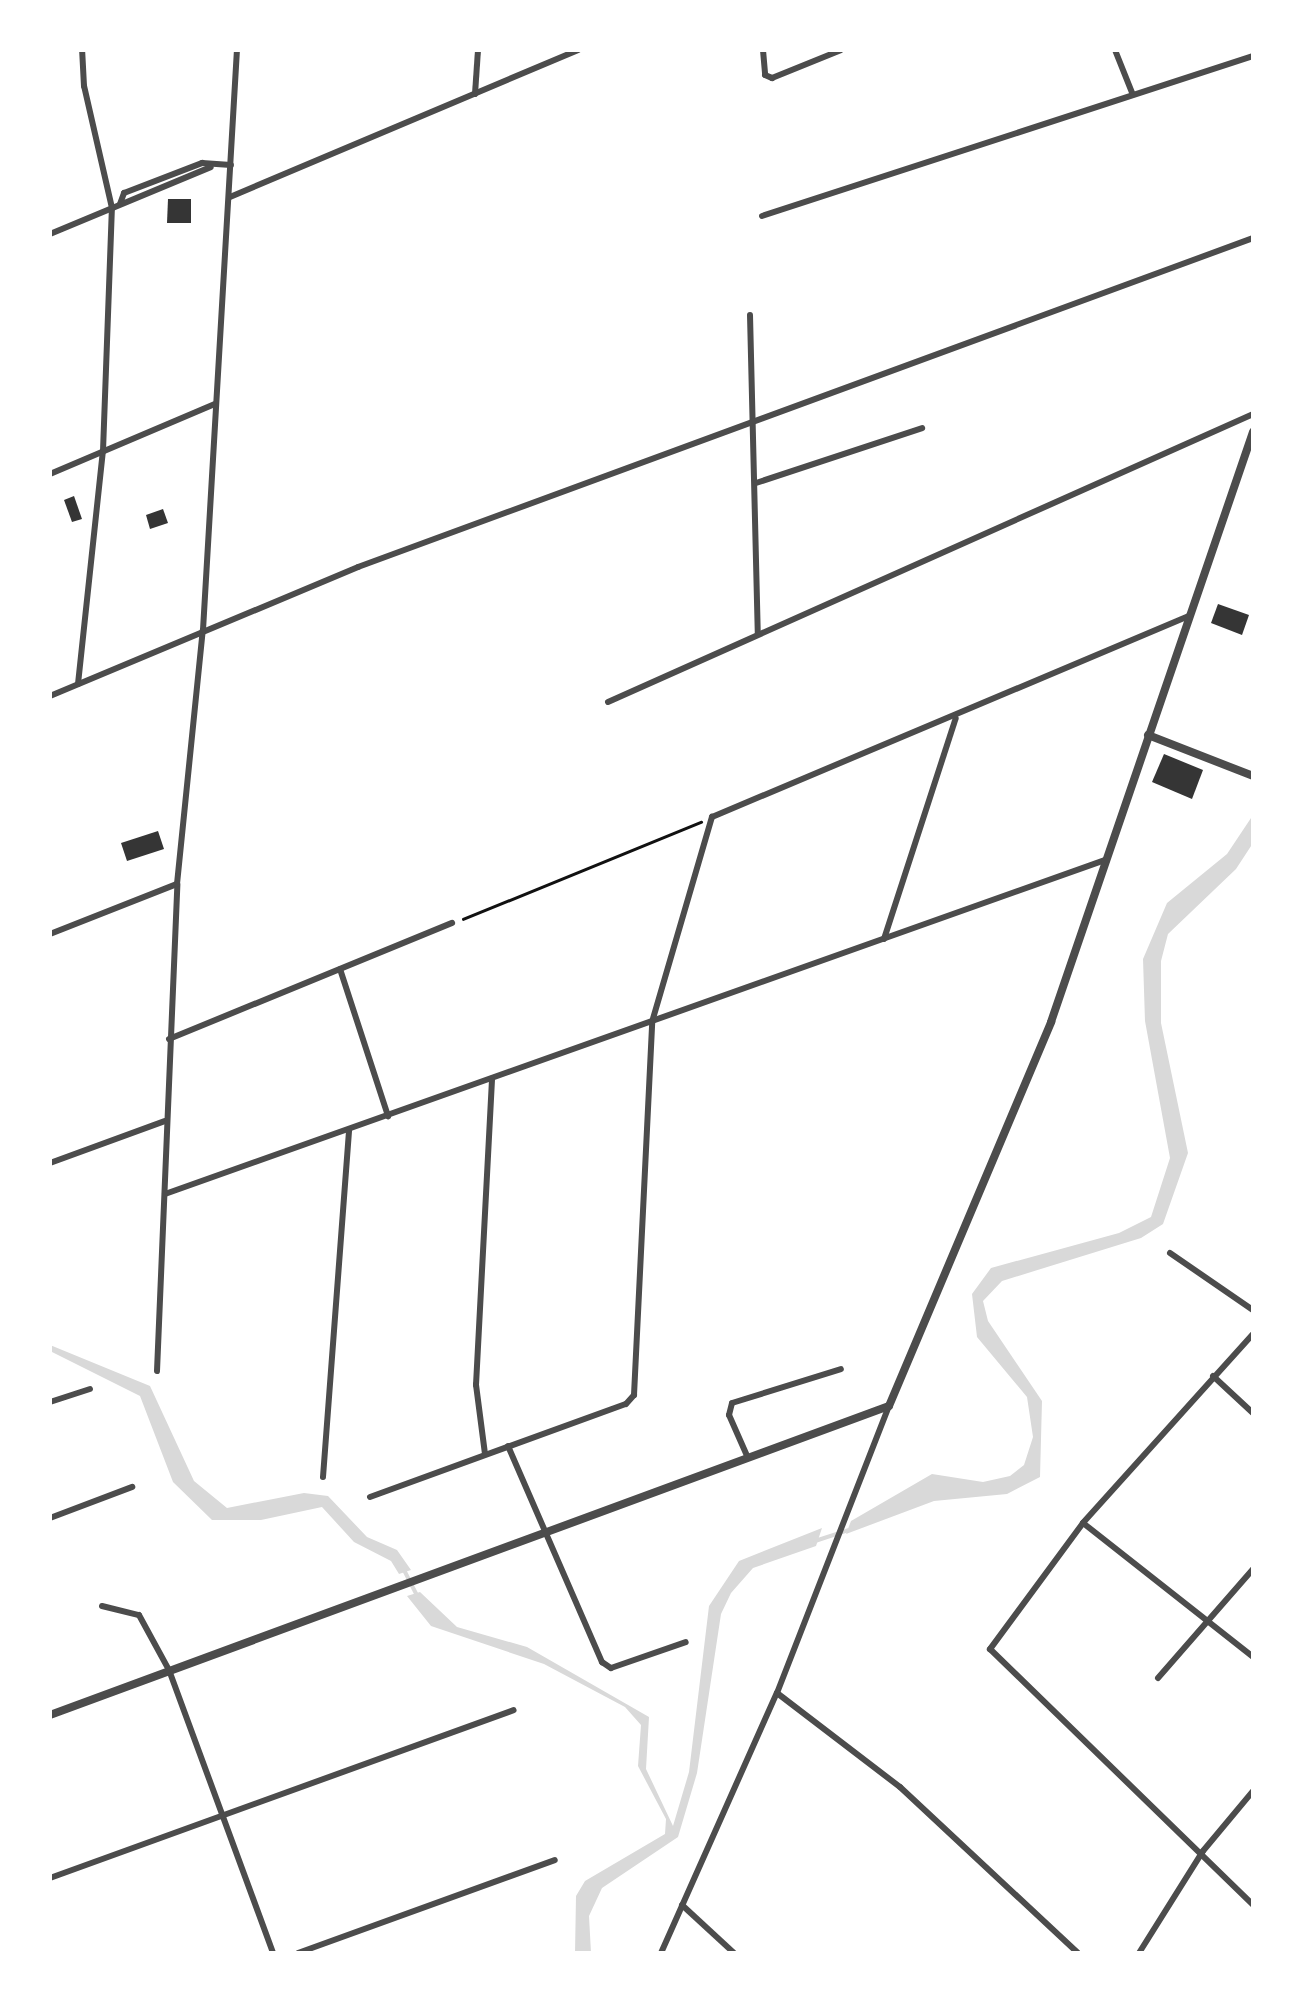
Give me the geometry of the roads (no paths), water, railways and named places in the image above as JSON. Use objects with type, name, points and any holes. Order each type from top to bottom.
[{"type":"street","points":[[78,685],[103,452],[116,206],[84,86],[82,50]]},
{"type":"street","points":[[157,1371],[177,884],[203,630],[237,50]]},
{"type":"street","points":[[476,94],[478,50]]},
{"type":"street","points":[[230,197],[578,50]]},
{"type":"street","points":[[763,50],[765,75],[772,78],[841,50]]},
{"type":"street","points":[[1115,50],[1133,96]]},
{"type":"street","points":[[762,216],[1253,56]]},
{"type":"street","points":[[116,206],[124,193],[202,163],[211,167]]},
{"type":"street","points":[[50,234],[211,167],[231,165]]},
{"type":"street","points":[[50,696],[203,630],[750,420],[1253,238]]},
{"type":"street","points":[[750,315],[758,635]]},
{"type":"street","points":[[50,474],[214,404]]},
{"type":"street","points":[[608,702],[1253,414]]},
{"type":"street","points":[[756,484],[922,428]]},
{"type":"street","points":[[661,1953],[777,1693],[836,1531],[1051,1022],[1253,432]]},
{"type":"street","points":[[370,1497],[626,1404],[634,1395],[652,1022],[712,817],[1189,616]]},
{"type":"street","points":[[884,939],[956,717]]},
{"type":"street","points":[[1148,735],[1253,776]]},
{"type":"street","points":[[164,1194],[1105,860]]},
{"type":"street","points":[[50,934],[177,884]]},
{"type":"street","points":[[169,1039],[452,924]]},
{"type":"street","points":[[340,970],[388,1116]]},
{"type":"street","points":[[485,1454],[476,1385],[492,1078]]},
{"type":"street","points":[[50,1163],[166,1121]]},
{"type":"street","points":[[323,1477],[349,1130]]},
{"type":"street","points":[[1170,1254],[1253,1310]]},
{"type":"street","points":[[1253,1334],[1083,1523],[990,1650],[1202,1851],[1253,1905]]},
{"type":"street","points":[[748,1458],[729,1415],[732,1403],[841,1369]]},
{"type":"street","points":[[1213,1376],[1253,1413]]},
{"type":"street","points":[[50,1402],[90,1389]]},
{"type":"street","points":[[50,1715],[889,1406]]},
{"type":"street","points":[[508,1446],[605,1666],[686,1642]]},
{"type":"street","points":[[50,1518],[132,1486]]},
{"type":"street","points":[[1083,1523],[1208,1616],[1253,1657]]},
{"type":"street","points":[[1158,1678],[1208,1616],[1253,1569]]},
{"type":"street","points":[[102,1606],[139,1615],[169,1670],[272,1953]]},
{"type":"street","points":[[777,1693],[900,1788],[1078,1953]]},
{"type":"street","points":[[50,1878],[514,1710]]},
{"type":"street","points":[[1138,1953],[1202,1851],[1253,1791]]},
{"type":"street","points":[[298,1953],[554,1860]]},
{"type":"street","points":[[682,1905],[734,1953]]},
{"type":"waterway","points":[[815,1541],[848,1530]]},
{"type":"waterway","points":[[403,1568],[417,1595]]}]
